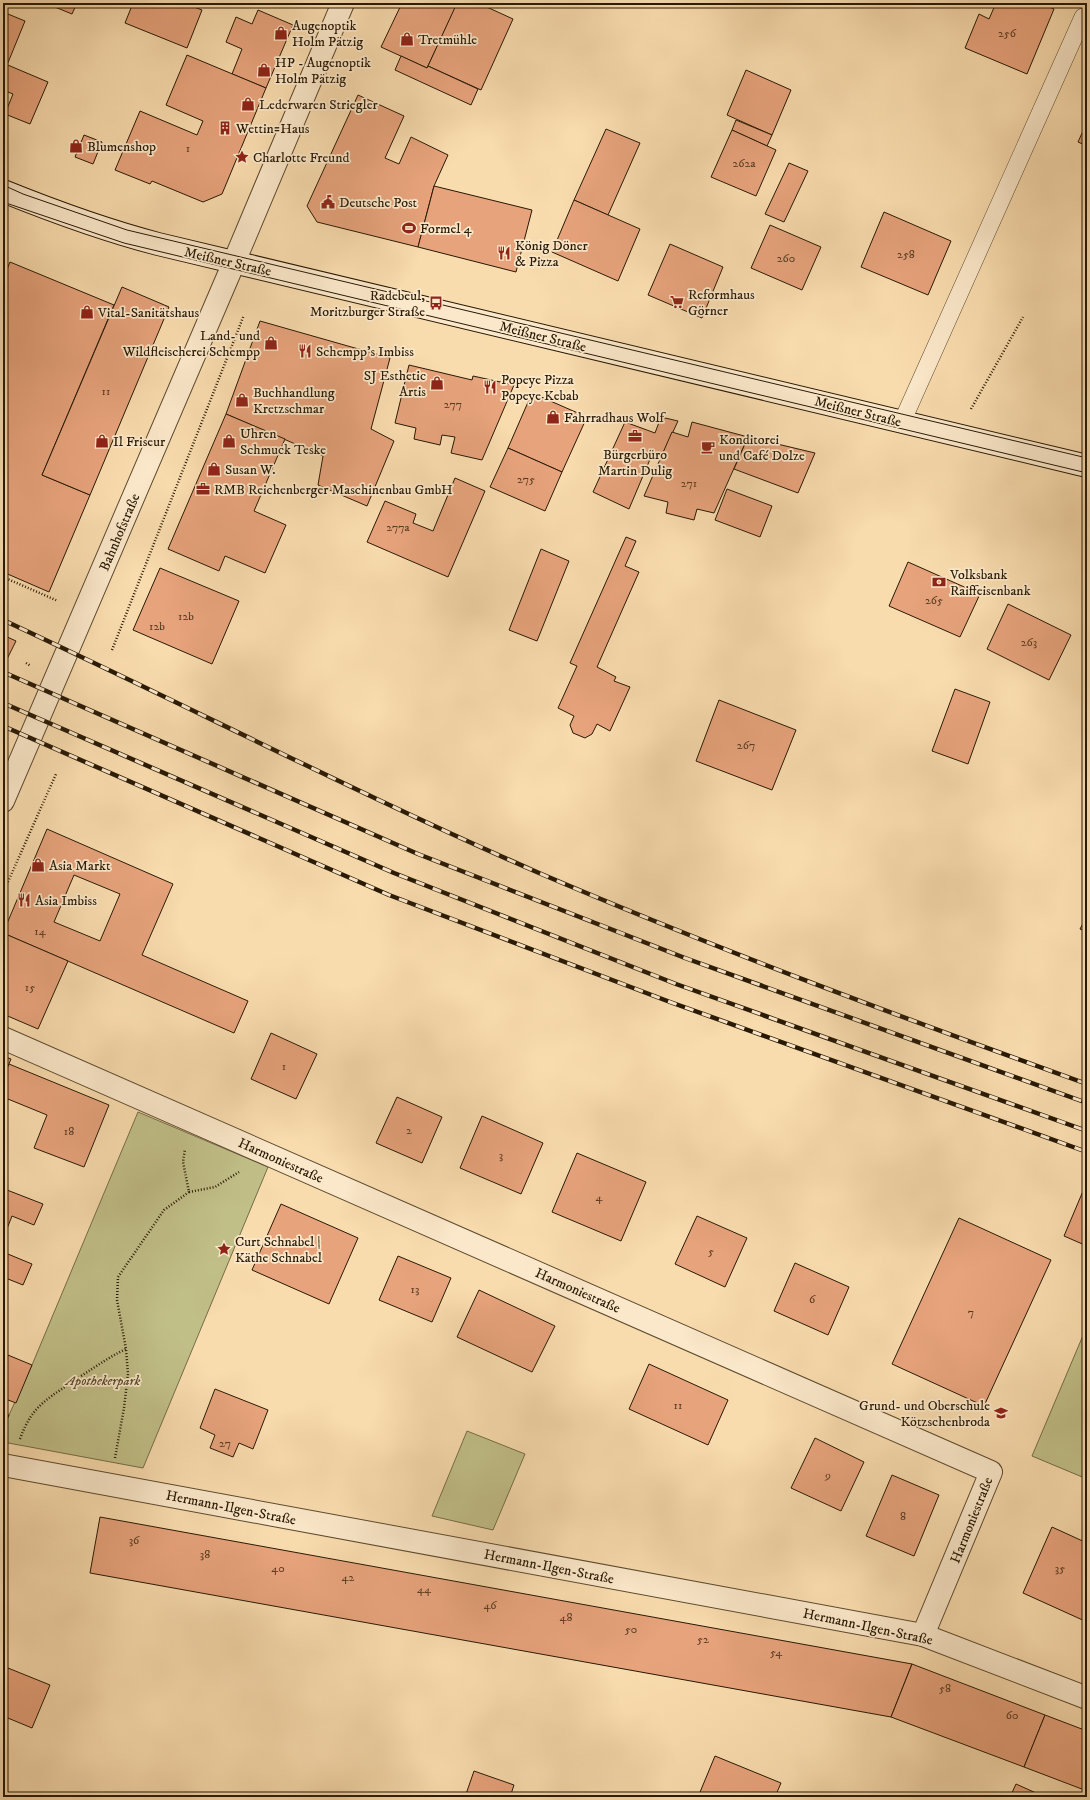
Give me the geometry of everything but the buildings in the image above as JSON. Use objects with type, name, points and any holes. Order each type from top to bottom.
[{"type":"street","name":"Bahnhofstraße","points":[[3,801],[221,294],[343,3]]},
{"type":"street","name":"Meißner Straße","points":[[3,192],[71,219],[114,233],[1087,466]]},
{"type":"street","name":"Harmoniestraße","points":[[3,1038],[991,1472],[923,1635]]},
{"type":"street","name":"Hermann-Ilgen-Straße","points":[[7,1466],[923,1635],[1087,1698]]},
{"type":"lane","points":[[902,422],[1083,17]]},
{"type":"path","points":[[112,650],[249,303],[221,294]]},
{"type":"path","points":[[956,435],[1023,317]]},
{"type":"path","points":[[3,577],[60,602]]},
{"type":"path","points":[[3,893],[56,774]]},
{"type":"path","points":[[189,1192],[183,1162],[190,1120]]},
{"type":"path","points":[[110,1484],[124,1408],[128,1374],[126,1349],[117,1300],[118,1277],[164,1210],[189,1192],[215,1187],[238,1174],[254,1148]]},
{"type":"path","points":[[7,1466],[24,1427],[36,1409],[51,1395],[80,1377],[106,1358],[126,1349]]},
{"type":"green space","name":"Apothekerpark","points":[[138,1112],[268,1167],[143,1468],[3,1442],[3,1428],[32,1365]]},
{"type":"green space","points":[[1087,1326],[1087,1479],[1032,1456]]},
{"type":"green space","points":[[467,1431],[525,1454],[493,1530],[432,1516]]},
{"type":"tram line","points":[[3,185],[23,194],[127,230],[1087,458]]},
{"type":"tram line","points":[[3,202],[124,243],[1087,473]]},
{"type":"railway","points":[[3,620],[404,812],[539,873],[812,983],[1087,1084]]},
{"type":"railway","points":[[3,672],[418,854],[685,958],[1087,1103]]},
{"type":"railway","points":[[3,703],[394,873],[676,984],[1087,1131]]},
{"type":"railway","points":[[3,726],[389,895],[670,1002],[1087,1152]]},
{"type":"place","name":"Augenoptik Holm Pätzig","points":[[281,33]]},
{"type":"place","name":"Tretmühle","points":[[407,39]]},
{"type":"place","name":"HP - Augenoptik Holm Pätzig","points":[[264,70]]},
{"type":"place","name":"Lederwaren Striegler","points":[[248,104]]},
{"type":"place","name":"Wettin=Haus","points":[[225,128]]},
{"type":"place","name":"Blumenshop","points":[[76,146]]},
{"type":"place","name":"Charlotte Freund","points":[[242,157]]},
{"type":"place","name":"Deutsche Post","points":[[328,202]]},
{"type":"place","name":"Formel 4","points":[[409,228]]},
{"type":"place","name":"König Döner & Pizza","points":[[504,253]]},
{"type":"place","name":"Reformhaus Görner","points":[[677,302]]},
{"type":"place","name":"Radebeul, Moritzburger Straße","points":[[436,303]]},
{"type":"place","name":"Vital-Sanitätshaus","points":[[87,312]]},
{"type":"place","name":"Land- und Wildfleischerei Schempp","points":[[271,343]]},
{"type":"place","name":"Schempp's Imbiss","points":[[305,351]]},
{"type":"place","name":"SJ Esthetic Artis","points":[[437,383]]},
{"type":"place","name":"Popeye Pizza Popeye Kebab","points":[[490,387]]},
{"type":"place","name":"Buchhandlung Kretzschmar","points":[[242,400]]},
{"type":"place","name":"Fahrradhaus Wolf","points":[[553,417]]},
{"type":"place","name":"Bürgerbüro Martin Dulig","points":[[635,436]]},
{"type":"place","name":"Il Friseur","points":[[102,441]]},
{"type":"place","name":"Uhren Schmuck Teske","points":[[229,441]]},
{"type":"place","name":"Konditorei und Café Dolze","points":[[708,447]]},
{"type":"place","name":"Susan W.","points":[[214,469]]},
{"type":"place","name":"RMB Reichenberger Maschinenbau GmbH","points":[[203,489]]},
{"type":"place","name":"Volksbank Raiffeisenbank","points":[[939,582]]},
{"type":"place","name":"Asia Markt","points":[[38,865]]},
{"type":"place","name":"Asia Imbiss","points":[[24,900]]},
{"type":"place","name":"Curt Schnabel | Käthe Schnabel","points":[[224,1249]]},
{"type":"place","name":"Grund- und Oberschule Kötzschenbroda","points":[[1001,1413]]}]
